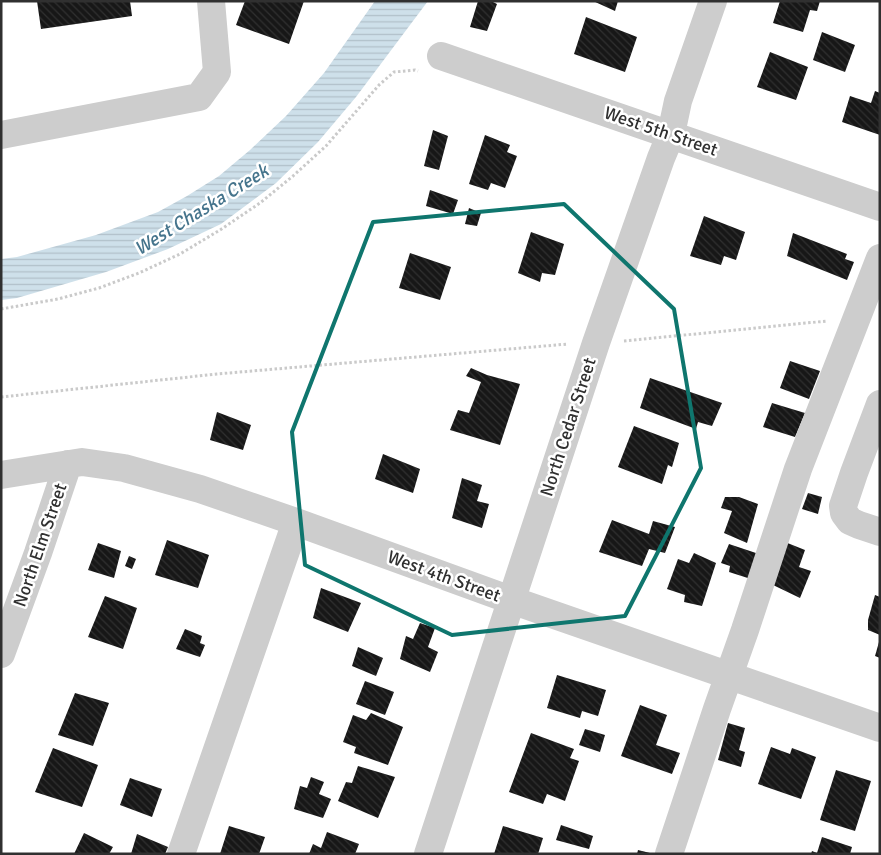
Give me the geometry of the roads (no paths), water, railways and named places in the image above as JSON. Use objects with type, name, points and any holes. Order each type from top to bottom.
[{"type":"street","points":[[1,135],[199,98],[217,72],[211,1]]},
{"type":"street","name":"North Cedar Street","points":[[428,854],[596,343],[671,134],[678,101],[713,1]]},
{"type":"street","name":"West 5th Street","points":[[431,64],[671,134],[880,207]]},
{"type":"street","points":[[669,854],[728,676],[746,630],[798,469],[880,258]]},
{"type":"street","points":[[880,404],[843,506],[844,513],[850,521],[880,532]]},
{"type":"street","name":"West 4th Street","points":[[1,475],[82,462],[124,468],[200,489],[511,600],[880,728]]},
{"type":"street","name":"North Elm Street","points":[[1,654],[68,464]]},
{"type":"street","points":[[181,854],[296,522]]},
{"type":"water","name":"West Chaska Creek","points":[[375,1],[428,1],[356,97],[318,142],[276,183],[221,224],[168,249],[106,272],[17,298],[1,300],[1,259],[17,257],[96,235],[158,212],[219,176],[286,116],[324,73]]}]
